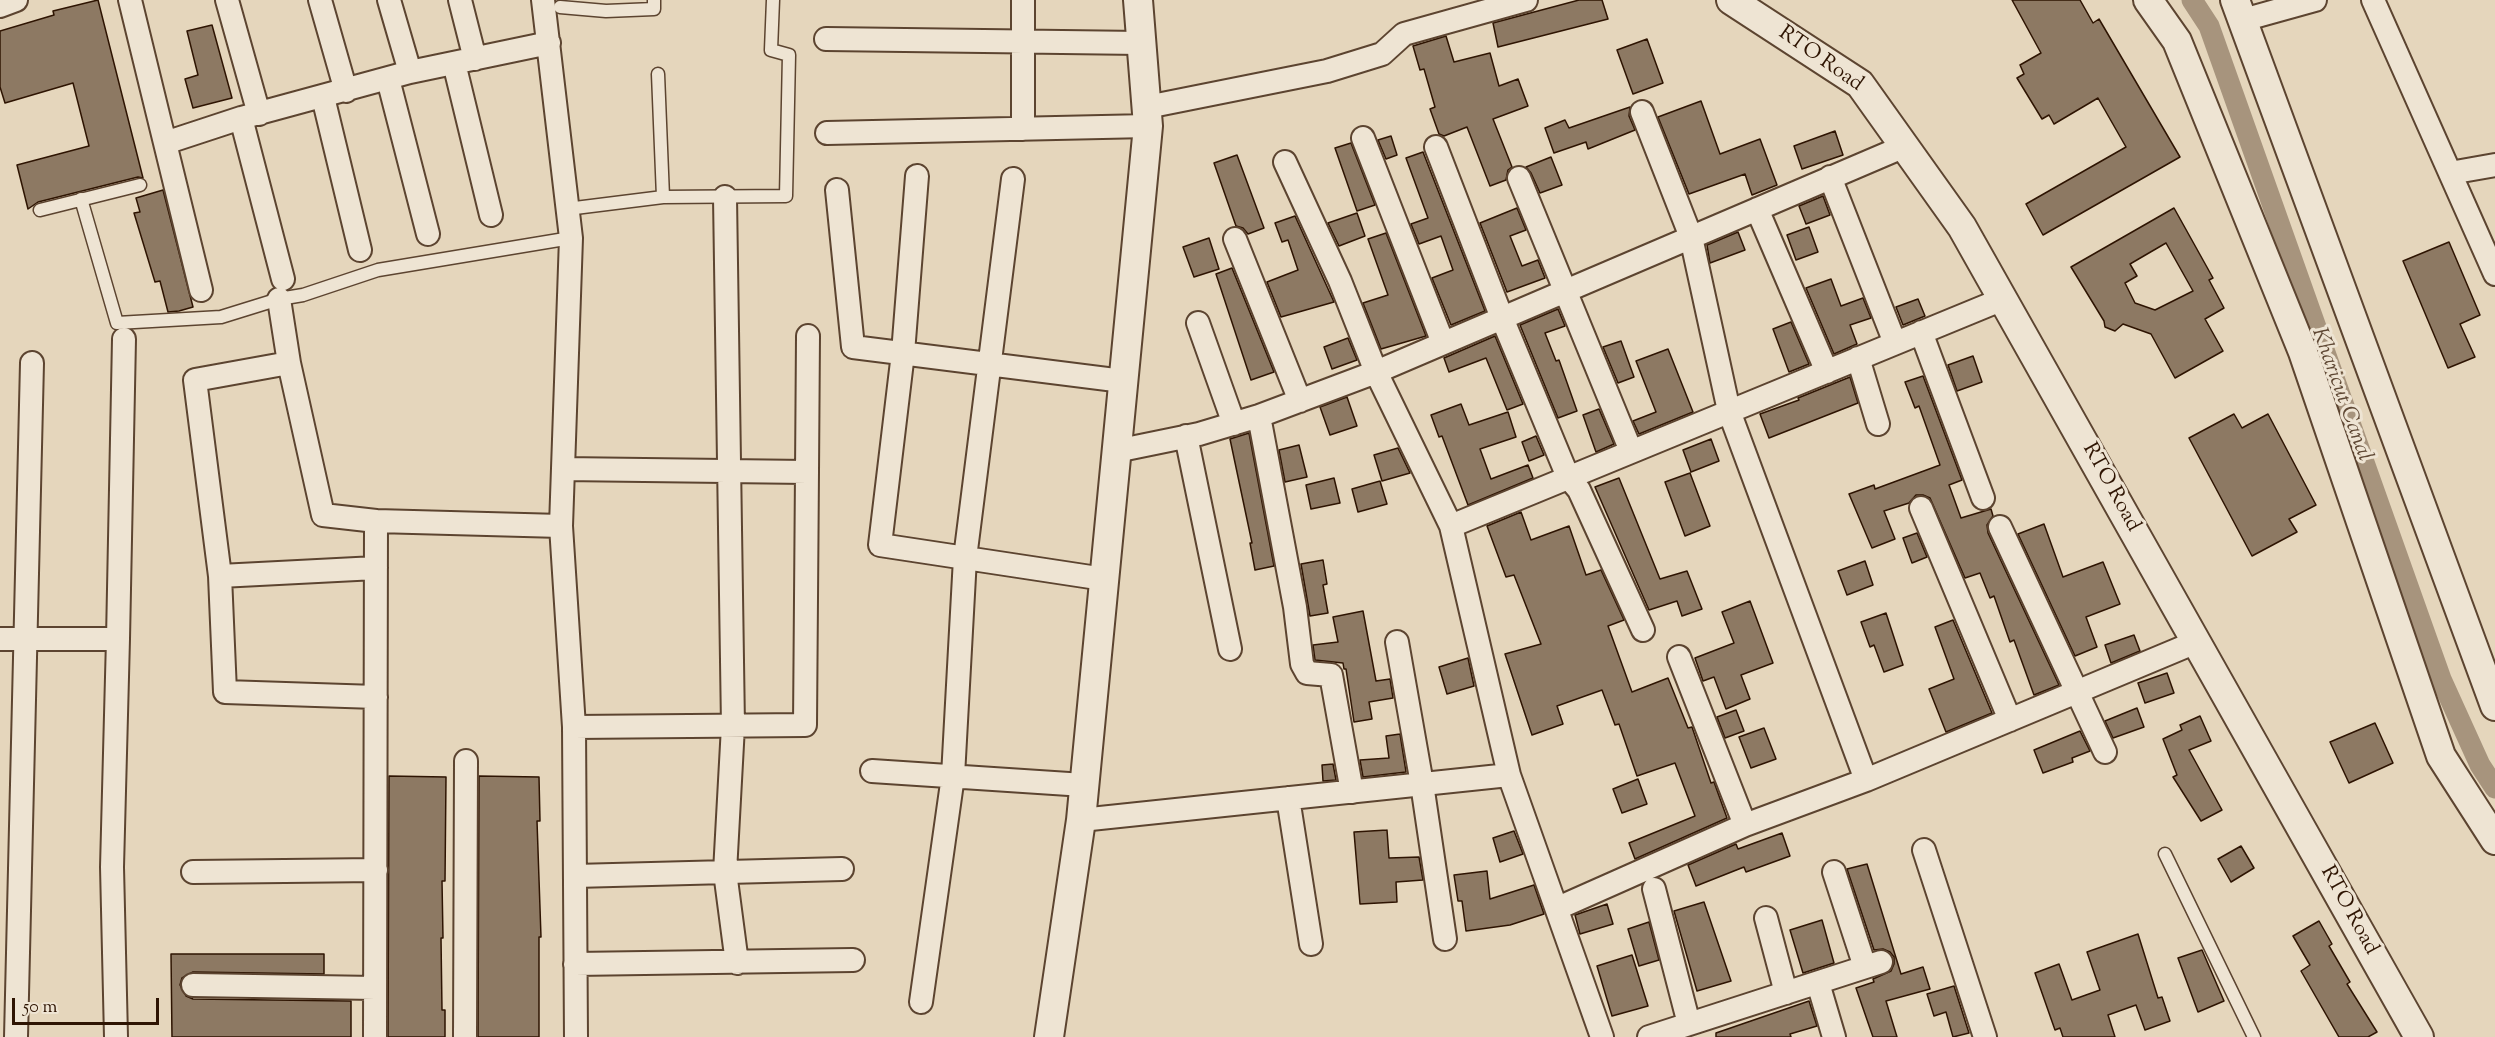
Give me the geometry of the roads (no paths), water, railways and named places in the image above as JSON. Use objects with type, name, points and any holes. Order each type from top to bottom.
[{"type":"street","points":[[0,6],[16,0]]},
{"type":"street","points":[[130,0],[201,290]]},
{"type":"street","points":[[227,0],[281,289],[289,363],[323,515],[376,521],[561,526]]},
{"type":"street","points":[[320,0],[346,91]]},
{"type":"street","points":[[389,0],[410,72]]},
{"type":"street","points":[[460,0],[465,61],[491,215]]},
{"type":"street","points":[[1023,0],[1023,129]]},
{"type":"street","points":[[1049,1037],[1081,820],[1147,117],[1138,0]]},
{"type":"street","points":[[827,133],[1023,129],[1147,117],[1327,71],[1382,54],[1404,34],[1526,0]]},
{"type":"street","name":"RTO Road","points":[[1731,0],[1860,84],[1962,227],[2419,1037]]},
{"type":"street","points":[[2148,0],[2177,41],[2303,352],[2441,756],[2495,840]]},
{"type":"street","points":[[2315,0],[2239,10],[2495,706]]},
{"type":"street","points":[[2373,0],[2495,274]]},
{"type":"street","points":[[552,4],[549,43],[571,238],[561,526],[574,727],[576,1037]]},
{"type":"street","points":[[825,39],[1141,43]]},
{"type":"street","points":[[165,143],[250,116],[410,72],[549,43]]},
{"type":"street","points":[[388,79],[428,234]]},
{"type":"street","points":[[323,97],[360,250]]},
{"type":"street","points":[[1642,112],[1691,237],[1729,411],[1866,780]]},
{"type":"street","points":[[1363,138],[1443,343]]},
{"type":"street","points":[[1116,451],[1233,424],[1376,372],[1905,146]]},
{"type":"street","points":[[1436,147],[1502,318],[1568,477],[1580,490],[1643,630]]},
{"type":"street","points":[[1285,162],[1340,281],[1376,372],[1450,526],[1509,775],[1602,1037]]},
{"type":"street","points":[[2450,173],[2495,165]]},
{"type":"street","points":[[917,176],[903,353],[880,545],[1104,579]]},
{"type":"street","points":[[1830,177],[1895,343]]},
{"type":"street","points":[[1519,178],[1631,451]]},
{"type":"street","points":[[921,1002],[952,776],[965,558],[1013,179]]},
{"type":"street","points":[[837,190],[854,347],[1123,381]]},
{"type":"street","points":[[725,197],[733,726],[725,872],[737,963]]},
{"type":"street","points":[[1757,209],[1827,372]]},
{"type":"street","points":[[1236,239],[1300,400]]},
{"type":"street","points":[[1450,526],[2003,299]]},
{"type":"street","points":[[1197,323],[1233,424]]},
{"type":"street","points":[[1921,332],[1983,498]]},
{"type":"street","points":[[574,727],[805,725],[808,336]]},
{"type":"street","points":[[116,1037],[112,867],[124,339]]},
{"type":"street","points":[[1858,358],[1878,424]]},
{"type":"street","points":[[16,1037],[32,363]]},
{"type":"street","points":[[289,363],[195,380],[220,576],[225,692],[376,697]]},
{"type":"street","points":[[1259,416],[1295,607],[1302,664],[1307,673],[1331,675],[1352,792]]},
{"type":"street","points":[[1186,436],[1230,649]]},
{"type":"street","points":[[562,470],[807,471]]},
{"type":"street","points":[[1921,508],[2010,720]]},
{"type":"street","points":[[375,1037],[376,521]]},
{"type":"street","points":[[2000,527],[2104,752]]},
{"type":"street","points":[[220,576],[376,568]]},
{"type":"street","points":[[0,639],[118,639]]},
{"type":"street","points":[[1397,642],[1422,784],[1445,939]]},
{"type":"street","points":[[1558,908],[1745,825],[1866,780],[2196,642]]},
{"type":"street","points":[[1679,657],[1745,825]]},
{"type":"street","points":[[465,1037],[466,761]]},
{"type":"street","points":[[872,771],[1084,785]]},
{"type":"street","points":[[1081,820],[1509,775]]},
{"type":"street","points":[[1288,798],[1311,944]]},
{"type":"street","points":[[1924,850],[1985,1037]]},
{"type":"street","points":[[575,876],[842,869]]},
{"type":"street","points":[[193,872],[376,870]]},
{"type":"street","points":[[1649,1037],[1873,965],[1834,872]]},
{"type":"street","points":[[1654,889],[1689,1024]]},
{"type":"street","points":[[1766,918],[1786,993]]},
{"type":"street","points":[[575,964],[853,960]]},
{"type":"street","points":[[1818,983],[1834,1037]]},
{"type":"street","points":[[193,985],[375,988]]},
{"type":"lane","points":[[552,4],[606,11],[654,9],[654,0]]},
{"type":"lane","points":[[567,209],[663,197],[786,196],[789,55],[771,50],[773,0]]},
{"type":"lane","points":[[658,74],[663,197]]},
{"type":"lane","points":[[40,210],[140,185]]},
{"type":"lane","points":[[81,199],[117,323],[220,317],[281,289],[303,295],[378,270],[571,238]]},
{"type":"lane","points":[[2165,854],[2254,1037]]},
{"type":"waterway","name":"Kharicut Canal","points":[[2192,0],[2209,26],[2441,679],[2480,765],[2495,788]]}]
